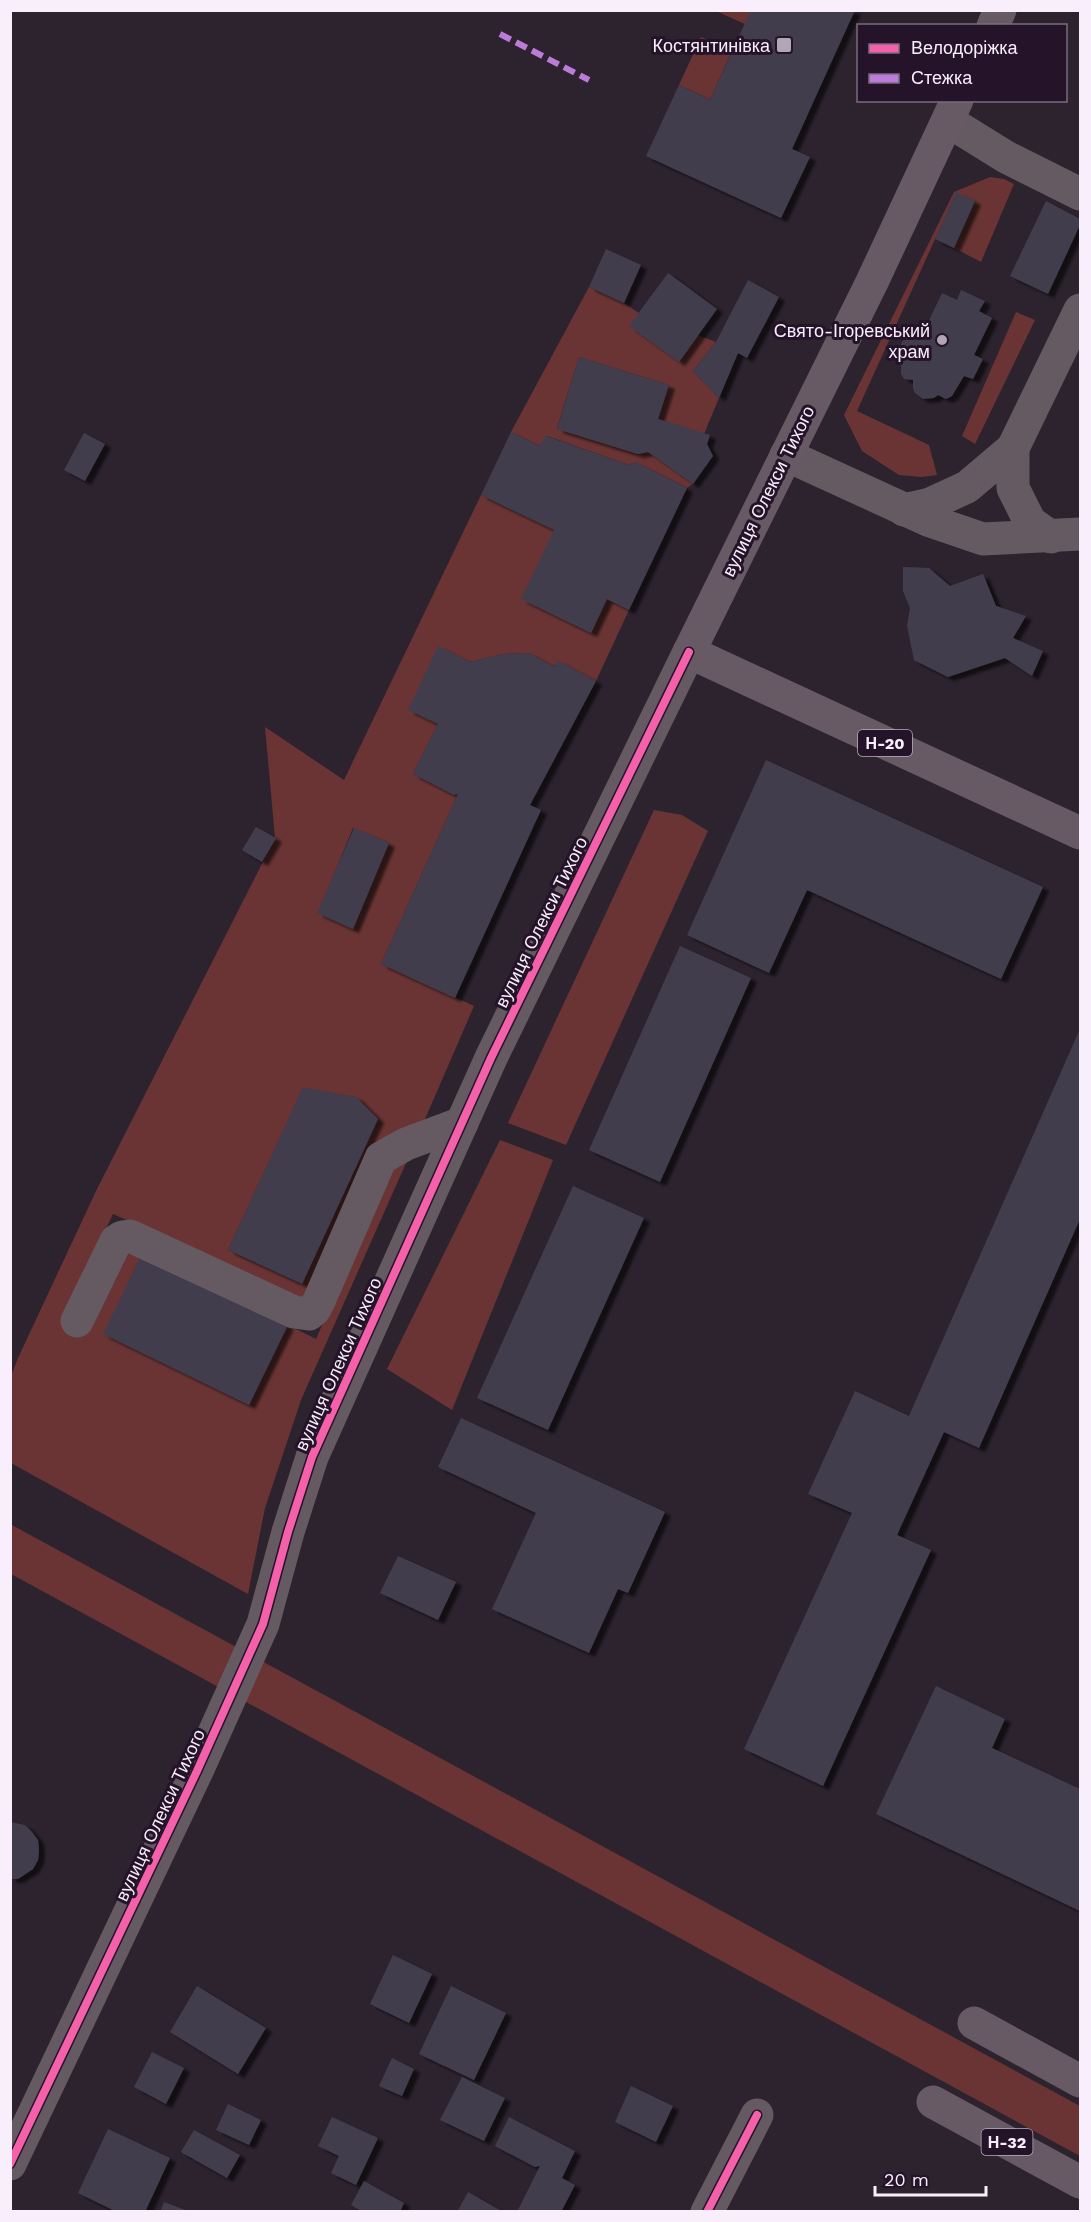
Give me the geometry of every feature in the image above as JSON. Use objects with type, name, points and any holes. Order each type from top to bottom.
[{"type":"main road","points":[[994,24],[1000,10]]},
{"type":"main road","name":"вулиця Олекси Тихого","points":[[689,652],[872,282],[953,111]]},
{"type":"main road","name":"Н-20","points":[[689,652],[1080,833]]},
{"type":"main road","points":[[974,2023],[1080,2081]]},
{"type":"main road","name":"Н-32","points":[[933,2102],[1080,2182]]},
{"type":"street","points":[[953,111],[1006,157],[1080,194]]},
{"type":"street","points":[[904,510],[930,504],[967,487],[1013,448],[1080,310]]},
{"type":"street","points":[[1013,448],[1013,488],[1030,522],[1066,536]]},
{"type":"street","points":[[786,455],[904,510],[983,539],[1066,536]]},
{"type":"street","name":"вулиця Олекси Тихого","points":[[10,2164],[198,1771],[263,1624],[288,1532],[312,1457],[491,1058],[689,652]]},
{"type":"street","points":[[77,1321],[116,1241],[130,1236],[294,1312],[309,1314],[320,1301],[381,1158],[406,1144],[462,1123]]},
{"type":"street","points":[[707,2211],[757,2115]]},
{"type":"shaded area","points":[[716,11],[751,11],[745,24]]},
{"type":"shaded area","points":[[701,37],[732,51],[710,100],[679,85]]},
{"type":"shaded area","points":[[990,177],[1004,179],[1014,184],[981,262],[954,248],[975,201],[956,193],[857,411],[929,445],[937,475],[922,477],[899,475],[862,451],[844,415],[954,192]]},
{"type":"shaded area","points":[[589,287],[624,303],[639,313],[716,342],[693,371],[719,398],[704,434],[658,419],[669,385],[579,357],[557,428],[648,452],[693,484],[687,488],[635,462],[629,465],[547,436],[539,446],[511,432]]},
{"type":"shaded area","points":[[1016,312],[1035,320],[975,444],[962,436]]},
{"type":"shaded area","points":[[481,495],[554,530],[591,632],[607,599],[629,610],[596,681],[558,661],[555,667],[529,653],[503,654],[470,662],[439,647],[409,710],[438,724],[413,774],[454,795],[458,794],[381,964],[474,1006],[419,1133],[405,1135],[307,1300],[113,1214],[63,1319],[129,1248],[142,1254],[104,1334],[249,1405],[288,1325],[316,1339],[392,1162],[410,1154],[301,1400],[265,1508],[248,1594],[11,1463],[11,1376],[97,1189],[275,838],[265,727],[344,780]],"holes":[[[353,828],[389,843],[353,928],[318,913]],[[303,1088],[356,1097],[378,1119],[301,1284],[228,1250]]]},
{"type":"shaded area","points":[[654,810],[682,815],[708,831],[566,1145],[508,1123]]},
{"type":"shaded area","points":[[500,1140],[553,1160],[452,1410],[387,1369]]},
{"type":"shaded area","points":[[10,1524],[1080,2106],[1080,2156],[11,1574]]},
{"type":"building","points":[[751,10],[855,10],[792,149],[810,157],[781,218],[646,156],[679,85],[710,100]]},
{"type":"building","points":[[956,192],[975,201],[954,248],[935,239]]},
{"type":"building","points":[[1046,201],[1080,219],[1080,225],[1048,294],[1010,276]]},
{"type":"building","points":[[606,249],[641,265],[624,303],[589,287]]},
{"type":"building","points":[[668,273],[717,309],[679,362],[629,326]]},
{"type":"building","points":[[748,280],[779,297],[747,358],[738,353],[719,398],[693,371],[716,342]]},
{"type":"building","name":"Свято-Ігоревський храм","points":[[961,290],[985,301],[979,311],[992,318],[974,355],[983,359],[973,379],[964,376],[952,396],[946,399],[938,395],[934,398],[923,399],[915,393],[913,380],[904,379],[901,374],[901,364],[906,352],[899,349],[910,325],[924,331],[942,293],[957,300]]},
{"type":"building","points":[[579,357],[669,385],[658,419],[710,435],[707,444],[713,456],[693,484],[648,452],[638,454],[557,429]]},
{"type":"building","points":[[511,432],[539,446],[546,436],[629,465],[635,462],[687,488],[629,610],[607,599],[591,633],[521,599],[554,530],[481,495]]},
{"type":"building","points":[[84,433],[105,444],[85,481],[64,470]]},
{"type":"building","points":[[903,567],[929,568],[950,586],[983,574],[996,606],[1026,616],[1013,638],[1043,651],[1032,676],[1005,658],[948,677],[914,660],[907,626],[910,608],[903,591]]},
{"type":"building","points":[[438,646],[470,662],[503,654],[529,653],[555,667],[557,660],[596,681],[530,805],[541,810],[455,998],[381,964],[458,794],[454,795],[413,774],[438,724],[408,710]]},
{"type":"building","points":[[766,760],[1043,887],[1001,979],[807,890],[769,973],[687,935]]},
{"type":"building","points":[[256,827],[276,838],[262,862],[242,850]]},
{"type":"building","points":[[354,828],[389,843],[353,929],[317,913]]},
{"type":"building","points":[[680,946],[751,978],[660,1182],[589,1150]]},
{"type":"building","points":[[1080,1029],[1080,1219],[979,1448],[944,1432],[897,1535],[931,1550],[823,1786],[744,1749],[852,1513],[808,1494],[855,1391],[909,1416]]},
{"type":"building","points":[[303,1087],[356,1097],[378,1119],[302,1284],[228,1250]]},
{"type":"building","points":[[573,1186],[644,1218],[548,1430],[477,1398]]},
{"type":"building","points":[[142,1254],[288,1325],[249,1405],[103,1334]]},
{"type":"building","points":[[461,1418],[665,1512],[628,1593],[618,1589],[589,1653],[492,1609],[536,1513],[438,1467]]},
{"type":"building","points":[[398,1556],[456,1582],[438,1620],[380,1593]]},
{"type":"building","points":[[936,1686],[1005,1719],[992,1748],[1080,1789],[1080,1911],[876,1814]]},
{"type":"building","points":[[10,1822],[25,1825],[38,1840],[38,1860],[33,1869],[18,1879],[10,1879]]},
{"type":"building","points":[[393,1955],[432,1974],[409,2023],[370,2004]]},
{"type":"building","points":[[197,1986],[266,2028],[238,2074],[170,2032]]},
{"type":"building","points":[[451,1986],[506,2013],[474,2080],[419,2054]]},
{"type":"building","points":[[152,2052],[184,2068],[166,2104],[134,2087]]},
{"type":"building","points":[[392,2058],[414,2069],[402,2096],[379,2086]]},
{"type":"building","points":[[462,2077],[505,2098],[484,2141],[440,2120]]},
{"type":"building","points":[[631,2086],[673,2106],[656,2142],[615,2122]]},
{"type":"building","points":[[228,2104],[261,2120],[249,2145],[216,2130]]},
{"type":"building","points":[[332,2117],[378,2138],[356,2185],[331,2173],[339,2156],[318,2146]]},
{"type":"building","points":[[509,2117],[575,2151],[562,2178],[575,2185],[561,2212],[517,2212],[540,2166],[535,2167],[495,2146]]},
{"type":"building","points":[[108,2129],[170,2158],[145,2212],[117,2212],[78,2193]]},
{"type":"building","points":[[194,2130],[240,2155],[227,2178],[181,2152]]},
{"type":"building","points":[[364,2181],[404,2203],[400,2212],[363,2212],[351,2205]]},
{"type":"building","points":[[468,2192],[503,2212],[457,2212]]},
{"type":"building","points":[[164,2202],[188,2211],[188,2212],[160,2212]]},
{"type":"marked path","points":[[500,34],[589,80]]},
{"type":"cycle path","points":[[10,2164],[197,1771],[263,1624],[288,1532],[312,1457],[491,1058],[689,652]]},
{"type":"cycle path","points":[[707,2212],[757,2115]]},
{"type":"place","name":"Костянтинівка","points":[[784,45]]},
{"type":"place","name":"Свято-Ігоревський храм","points":[[942,340]]}]
